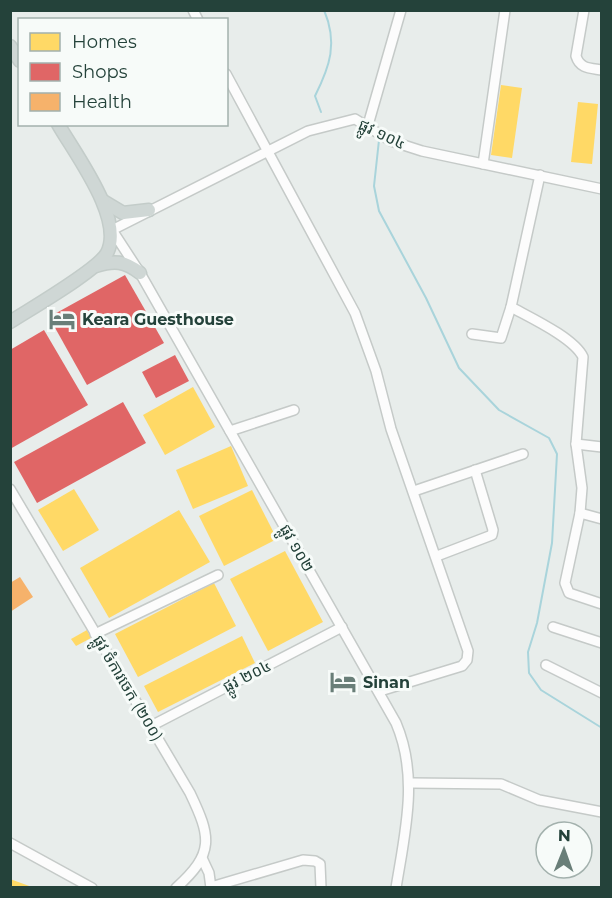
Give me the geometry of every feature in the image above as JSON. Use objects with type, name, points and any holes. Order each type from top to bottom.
[{"type":"main road","points":[[10,322],[93,267],[107,254],[112,230],[101,199],[59,126]]},
{"type":"main road","points":[[101,199],[123,213],[149,210]]},
{"type":"main road","points":[[93,267],[119,261],[140,273]]},
{"type":"street","points":[[368,125],[401,10]]},
{"type":"street","points":[[483,164],[505,10]]},
{"type":"street","points":[[584,10],[576,56],[583,67],[602,70]]},
{"type":"street","points":[[228,78],[355,313],[376,371],[391,429],[437,556],[468,651],[467,660],[462,666],[380,691]]},
{"type":"street","name":"ផ្លូវ ១០៤","points":[[112,230],[308,130],[334,122],[355,119],[391,141],[422,151],[602,189]]},
{"type":"street","points":[[472,334],[501,338],[511,307],[540,175]]},
{"type":"street","name":"ផ្លូវ ១០២","points":[[112,230],[140,273],[380,691],[404,742],[411,783],[396,888]]},
{"type":"street","points":[[511,307],[553,329],[580,351],[583,357],[576,444],[582,476],[580,513],[565,589],[577,597],[602,604]]},
{"type":"street","points":[[230,431],[294,410]]},
{"type":"street","points":[[576,444],[602,447]]},
{"type":"street","points":[[414,491],[523,454]]},
{"type":"street","points":[[437,556],[492,535],[493,530],[475,470]]},
{"type":"street","name":"ផ្លូវ ចំការចេក (២០០)","points":[[10,489],[151,726],[203,820],[207,837],[202,858]]},
{"type":"street","points":[[580,513],[602,519]]},
{"type":"street","points":[[95,634],[218,575]]},
{"type":"street","name":"ផ្លូវ ២០៤","points":[[151,726],[342,627]]},
{"type":"street","points":[[553,627],[602,643]]},
{"type":"street","points":[[546,665],[602,693]]},
{"type":"street","points":[[411,783],[501,784],[539,800],[602,812]]},
{"type":"street","points":[[10,843],[92,888]]},
{"type":"street","points":[[202,858],[211,887],[303,860],[320,864],[321,888]]},
{"type":"street","points":[[176,888],[202,858]]},
{"type":"building: Homes","points":[[501,85],[522,88],[512,158],[491,155]]},
{"type":"building: Homes","points":[[578,102],[598,104],[592,164],[571,162]]},
{"type":"building: Homes","points":[[193,387],[215,427],[165,455],[143,415]]},
{"type":"building: Homes","points":[[231,446],[248,486],[193,509],[176,470]]},
{"type":"building: Homes","points":[[74,489],[99,530],[63,551],[38,510]]},
{"type":"building: Homes","points":[[252,490],[277,539],[224,566],[199,516]]},
{"type":"building: Homes","points":[[179,510],[210,562],[109,618],[80,568]]},
{"type":"building: Homes","points":[[285,551],[323,622],[268,651],[230,579]]},
{"type":"building: Homes","points":[[214,583],[236,626],[138,677],[115,634]]},
{"type":"building: Homes","points":[[87,630],[91,638],[76,646],[71,639]]},
{"type":"building: Homes","points":[[242,636],[255,663],[158,712],[144,686]]},
{"type":"building: Homes","points":[[10,879],[32,887],[32,888],[10,888]]},
{"type":"building: Shops","points":[[125,275],[164,343],[87,385],[49,317]]},
{"type":"building: Shops","points":[[44,330],[88,405],[10,449],[10,350]]},
{"type":"building: Shops","points":[[175,355],[189,381],[156,398],[142,372]]},
{"type":"building: Shops","points":[[123,402],[146,443],[37,503],[14,462]]},
{"type":"building: Health","points":[[20,577],[33,597],[10,612],[10,583]]},
{"type":"waterway","points":[[321,112],[315,96],[325,75],[331,44],[331,33],[324,10]]},
{"type":"waterway","points":[[379,140],[374,186],[379,211],[426,298],[459,368],[499,410],[549,438],[557,454],[552,543],[537,623],[528,652],[529,673],[541,690],[602,728]]},
{"type":"place","name":"Keara Guesthouse","points":[[62,319]]},
{"type":"place","name":"Sinan","points":[[343,682]]}]
